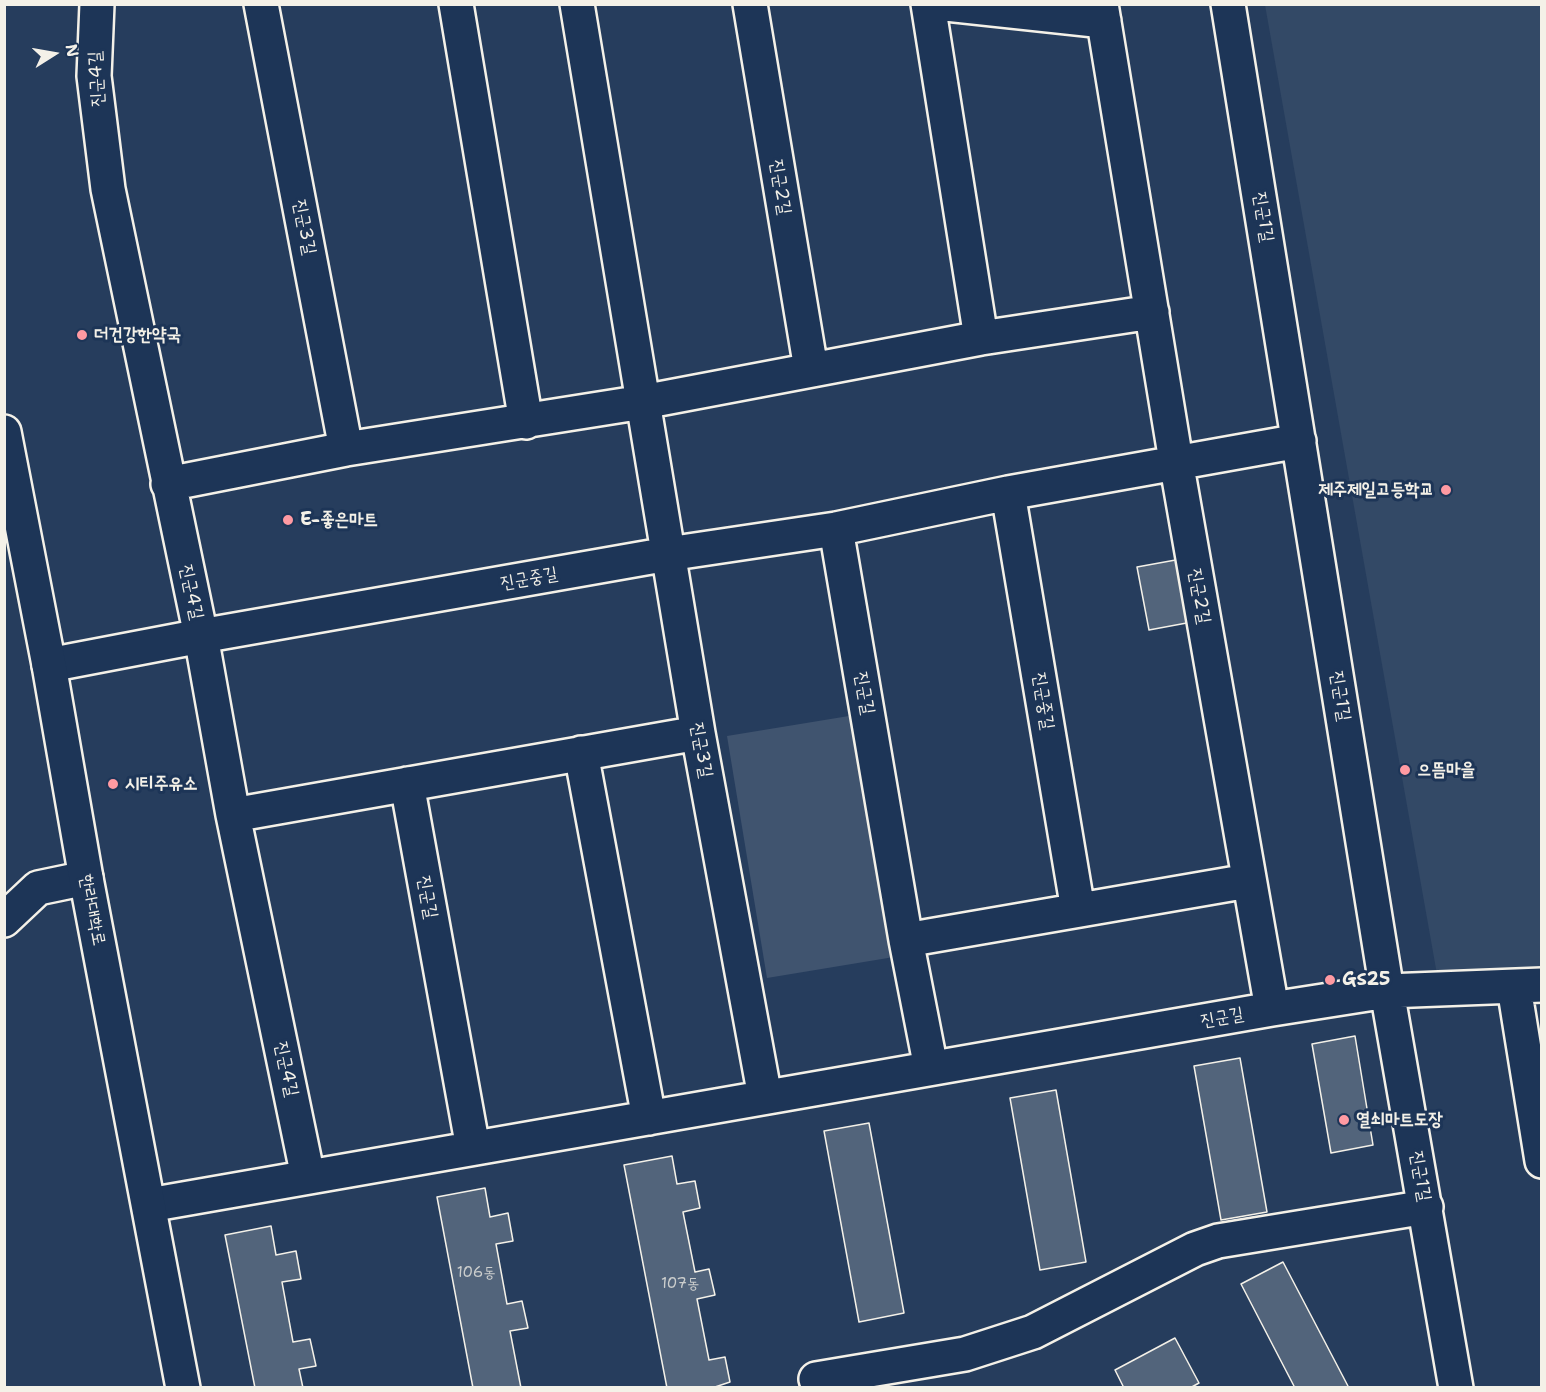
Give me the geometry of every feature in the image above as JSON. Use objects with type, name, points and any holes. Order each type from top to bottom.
[{"type":"street","name":"진군4길","points":[[97,4],[94,76],[108,189],[201,636],[233,816],[308,1177]]},
{"type":"street","name":"진군3길","points":[[261,4],[346,449]]},
{"type":"street","points":[[456,4],[526,422]]},
{"type":"street","name":"진군3길","points":[[577,4],[698,733],[765,1098]]},
{"type":"street","name":"진군2길","points":[[750,4],[811,369]]},
{"type":"street","points":[[928,4],[981,338]]},
{"type":"street","points":[[946,4],[1103,13]]},
{"type":"street","name":"진군1길","points":[[1228,4],[1387,991],[1456,1388]]},
{"type":"street","name":"진군2길","points":[[1103,13],[1176,461],[1272,1009]]},
{"type":"street","points":[[168,484],[346,449],[643,402],[981,338],[1152,312]]},
{"type":"street","name":"한라대학로","points":[[4,432],[50,665],[86,878],[183,1388]]},
{"type":"street","name":"진군중길","points":[[50,665],[201,636],[668,554],[836,530],[1008,493],[1176,461],[1299,441]]},
{"type":"street","name":"진군중길","points":[[1008,493],[1078,910]]},
{"type":"street","name":"진군길","points":[[836,530],[906,940],[931,1068]]},
{"type":"street","points":[[233,816],[698,733]]},
{"type":"street","points":[[581,753],[649,1118]]},
{"type":"street","name":"진군길","points":[[407,784],[472,1148]]},
{"type":"street","points":[[4,920],[38,888],[86,878]]},
{"type":"street","points":[[906,940],[1248,880]]},
{"type":"street","name":"진군길","points":[[149,1205],[1272,1009],[1387,991],[1528,986],[1542,1161]]},
{"type":"street","points":[[816,1379],[965,1354],[1033,1332],[1195,1249],[1218,1241],[1426,1207]]},
{"type":"shaded area","name":"제주제일고등학교","points":[[1265,5],[1541,5],[1541,976],[1438,980]]},
{"type":"shaded area","points":[[855,715],[894,957],[767,978],[727,736]]},
{"type":"building","points":[[1181,559],[1192,622],[1149,630],[1137,567]]},
{"type":"building","points":[[1355,1036],[1373,1145],[1331,1153],[1312,1044]]},
{"type":"building","points":[[1240,1058],[1267,1212],[1221,1220],[1194,1066]]},
{"type":"building","points":[[1056,1090],[1086,1262],[1040,1270],[1010,1098]]},
{"type":"building","points":[[869,1123],[904,1313],[859,1322],[824,1131]]},
{"type":"building","points":[[672,1156],[677,1184],[695,1181],[700,1208],[683,1212],[695,1272],[709,1269],[715,1295],[697,1299],[709,1360],[725,1357],[730,1382],[712,1388],[667,1388],[624,1165]]},
{"type":"building","points":[[485,1188],[490,1217],[508,1213],[513,1241],[496,1244],[507,1304],[522,1301],[528,1328],[510,1331],[521,1388],[473,1388],[437,1197]]},
{"type":"building","points":[[271,1226],[276,1255],[296,1251],[301,1279],[282,1282],[293,1342],[310,1339],[316,1366],[299,1369],[303,1388],[255,1388],[225,1235]]},
{"type":"building","points":[[1283,1262],[1349,1388],[1295,1388],[1241,1284]]},
{"type":"building","points":[[1175,1338],[1199,1383],[1190,1388],[1124,1388],[1115,1370]]},
{"type":"place","name":"더건강한약국","points":[[82,335]]},
{"type":"place","name":"제주제일고등학교","points":[[1446,490]]},
{"type":"place","name":"E-좋은마트","points":[[288,520]]},
{"type":"place","name":"으뜸마을","points":[[1405,770]]},
{"type":"place","name":"시티주유소","points":[[113,784]]},
{"type":"place","name":"GS25","points":[[1330,980]]},
{"type":"place","name":"열쇠마트도장","points":[[1344,1120]]}]
